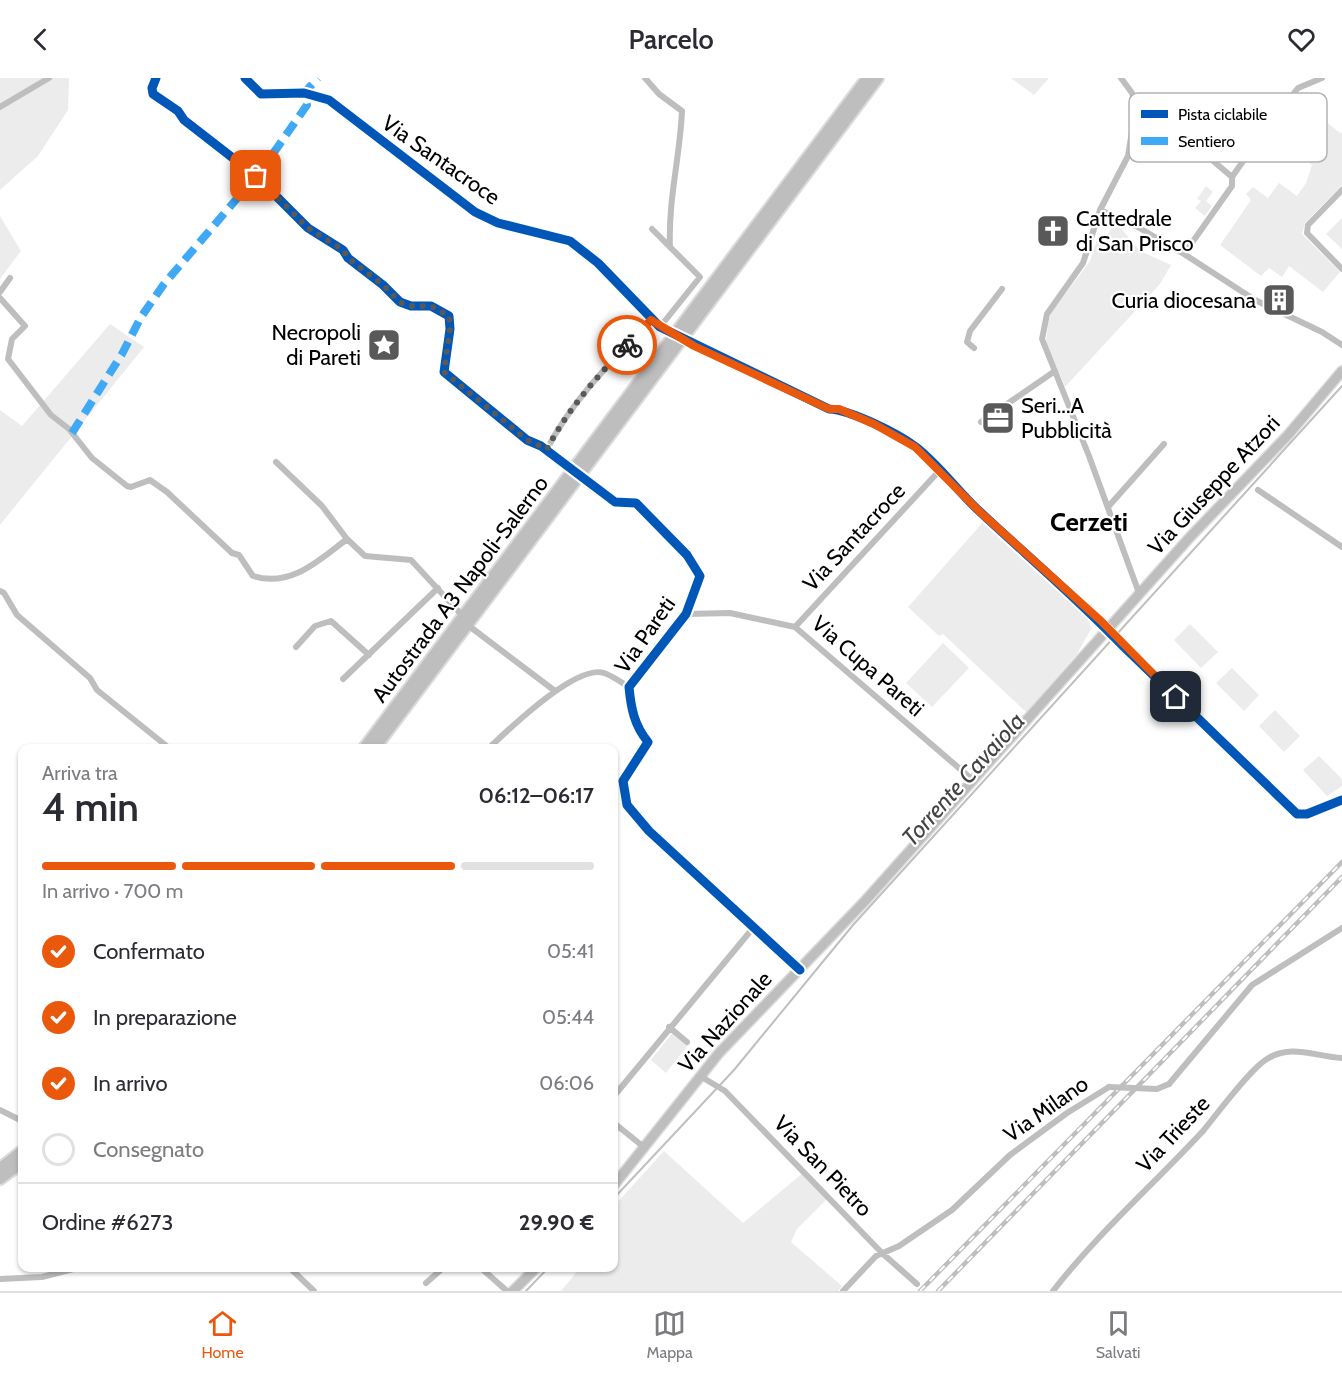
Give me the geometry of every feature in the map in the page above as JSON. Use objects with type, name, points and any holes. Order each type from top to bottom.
[{"type":"highway","name":"Autostrada A3 Napoli-Salerno","points":[[367,744],[867,78]]},
{"type":"highway","name":"Autostrada A3 Napoli-Salerno","points":[[378,744],[878,78]]},
{"type":"highway","points":[[0,1168],[18,1154]]},
{"type":"highway","points":[[0,1179],[18,1166]]},
{"type":"main road","name":"Via Giuseppe Atzori","points":[[1110,629],[1139,593],[1288,435],[1342,371]]},
{"type":"main road","name":"Via Nazionale","points":[[618,1180],[704,1079],[719,1053],[800,970],[1110,629]]},
{"type":"main road","points":[[513,1291],[532,1272]]},
{"type":"street","points":[[0,107],[49,78]]},
{"type":"street","points":[[156,78],[152,88],[153,94],[178,111],[184,120],[256,176],[308,228],[343,250],[348,258],[383,285],[400,302],[411,306],[431,306],[449,316],[450,329],[444,372],[527,440],[547,449],[568,466]]},
{"type":"street","name":"Via Santacroce","points":[[245,78],[261,94],[304,93],[321,96],[475,212],[498,224],[554,235],[570,241],[598,262],[660,327],[694,346],[829,409],[839,409],[874,424],[915,447],[971,503],[1110,629],[1121,644],[1297,814],[1316,811],[1342,800]]},
{"type":"street","points":[[645,78],[659,94],[682,111],[680,143],[670,206],[670,247]]},
{"type":"street","points":[[1121,78],[1132,93]]},
{"type":"street","points":[[1294,93],[1298,88],[1322,78]]},
{"type":"street","points":[[1129,150],[1128,156],[1100,210],[1083,263],[1047,314],[1042,339],[1139,593]]},
{"type":"street","points":[[1214,162],[1232,177]]},
{"type":"street","points":[[1184,254],[1232,186],[1232,177],[1242,162]]},
{"type":"street","points":[[1342,190],[1308,225],[1307,233],[1342,269]]},
{"type":"street","points":[[1100,210],[1136,226],[1251,298],[1322,332],[1342,345]]},
{"type":"street","points":[[652,230],[700,277],[660,327]]},
{"type":"street","points":[[0,292],[10,278]]},
{"type":"street","points":[[974,348],[967,342],[970,331],[1002,290]]},
{"type":"street","points":[[0,298],[25,326],[12,339],[8,359],[51,415],[69,429],[92,458],[127,486],[131,487],[150,480],[167,492],[231,553],[239,555],[253,576],[268,581],[294,576],[347,539]]},
{"type":"street","points":[[547,449],[560,424],[584,390],[651,320]]},
{"type":"street","points":[[981,422],[1055,371]]},
{"type":"street","points":[[1108,507],[1164,444]]},
{"type":"street","points":[[276,462],[322,506],[347,539],[365,556],[411,560],[459,612]]},
{"type":"street","name":"Via Santacroce","points":[[795,627],[940,470]]},
{"type":"street","name":"Via Pareti","points":[[584,478],[615,501],[636,503],[687,555],[700,576],[686,614],[629,687],[632,711],[640,732],[648,742],[623,781],[627,805],[649,831],[800,970]]},
{"type":"street","points":[[1258,490],[1342,547]]},
{"type":"street","points":[[343,679],[438,588]]},
{"type":"street","points":[[0,591],[4,593],[17,615],[90,678],[97,690],[164,744]]},
{"type":"street","name":"Via Cupa Pareti","points":[[686,614],[730,613],[795,627],[974,781]]},
{"type":"street","points":[[296,647],[315,626],[331,621],[369,655]]},
{"type":"street","points":[[473,629],[555,691]]},
{"type":"street","points":[[494,744],[555,691],[585,675],[603,672],[629,687]]},
{"type":"street","points":[[618,1091],[753,928]]},
{"type":"street","name":"Via Milano","points":[[843,1291],[882,1253],[899,1246],[961,1204],[1010,1155],[1067,1113],[1109,1087],[1158,1089],[1169,1084],[1252,985],[1342,928]]},
{"type":"street","points":[[669,1027],[687,1042]]},
{"type":"street","name":"Via Trieste","points":[[1053,1291],[1084,1252],[1201,1132],[1265,1059],[1282,1052],[1303,1050],[1342,1058]]},
{"type":"street","name":"Via San Pietro","points":[[704,1079],[725,1091],[882,1253],[917,1284]]},
{"type":"street","points":[[0,1110],[18,1119]]},
{"type":"street","points":[[618,1126],[645,1148]]},
{"type":"street","points":[[0,1279],[42,1277],[61,1272]]},
{"type":"street","points":[[294,1272],[315,1291]]},
{"type":"street","points":[[426,1283],[438,1272]]},
{"type":"street","points":[[486,1272],[507,1291]]},
{"type":"shaded area","points":[[0,78],[69,78],[68,110],[38,156],[0,190]]},
{"type":"shaded area","points":[[1011,78],[1049,78],[1034,95]]},
{"type":"shaded area","points":[[1327,122],[1340,133],[1342,132],[1342,185],[1305,223],[1302,234],[1340,272],[1323,292],[1289,266],[1282,277],[1269,268],[1261,276],[1220,245],[1251,200],[1246,194],[1253,187],[1268,198],[1279,183],[1297,196],[1306,183],[1312,165],[1308,162],[1327,162]]},
{"type":"shaded area","points":[[1206,186],[1213,192],[1206,201],[1212,206],[1205,216],[1195,208],[1201,201],[1197,199]]},
{"type":"shaded area","points":[[0,216],[21,251],[0,279]]},
{"type":"shaded area","points":[[1342,218],[1342,249],[1326,234]]},
{"type":"shaded area","points":[[1116,222],[1140,251],[1171,265],[1160,284],[1065,387],[1046,342],[1051,313],[1090,261],[1098,237],[1104,240]]},
{"type":"shaded area","points":[[110,324],[144,347],[0,525],[0,410],[22,426]]},
{"type":"shaded area","points":[[984,521],[1039,570],[1089,620],[1091,629],[1077,654],[1026,712],[943,634],[939,636],[908,607]]},
{"type":"shaded area","points":[[1190,624],[1218,652],[1201,668],[1174,640]]},
{"type":"shaded area","points":[[943,643],[969,668],[932,707],[906,683]]},
{"type":"shaded area","points":[[1232,668],[1259,695],[1244,711],[1216,683]]},
{"type":"shaded area","points":[[1275,710],[1300,736],[1284,752],[1259,726]]},
{"type":"shaded area","points":[[1319,756],[1342,779],[1342,786],[1327,796],[1303,770]]},
{"type":"shaded area","points":[[673,1032],[688,1045],[666,1073],[651,1060]]},
{"type":"shaded area","points":[[664,1151],[743,1223],[804,1172],[827,1199],[797,1229],[791,1242],[842,1286],[838,1291],[561,1291],[577,1272],[618,1272],[618,1202]]},
{"type":"waterway","name":"Torrente Cavaiola","points":[[618,1194],[734,1070],[853,925],[1342,386]]},
{"type":"waterway","name":"Torrente Cavaiola","points":[[526,1291],[544,1272]]},
{"type":"railway","points":[[920,1291],[1342,862]]},
{"type":"railway","points":[[938,1291],[1342,877]]},
{"type":"marked path","points":[[72,433],[122,354],[141,317],[164,284],[263,168],[307,105],[304,93],[318,78]]},
{"type":"cycle path","points":[[156,78],[152,88],[153,94],[178,111],[184,120],[256,176],[308,228],[343,250],[348,258],[383,285],[400,302],[411,306],[431,306],[449,316],[450,329],[444,372],[527,440],[541,446],[615,502],[636,503],[687,555],[700,576],[686,614],[629,687],[634,716],[648,742],[623,781],[627,805],[649,831],[800,970]]},
{"type":"cycle path","points":[[245,78],[261,94],[304,93],[329,100],[475,212],[498,223],[570,241],[598,263],[660,327],[829,409],[849,413],[908,441],[932,461],[977,509],[1086,609],[1297,814],[1307,814],[1342,800]]},
{"type":"way so far","points":[[256,176],[308,228],[336,244],[348,258],[383,285],[404,305],[431,306],[449,316],[450,329],[444,372],[527,440],[547,449],[560,424],[584,390],[627,345]]},
{"type":"place","name":"Cattedrale di San Prisco","points":[[1053,231]]},
{"type":"place","name":"Curia diocesana","points":[[1279,300]]},
{"type":"place","name":"Necropoli di Pareti","points":[[384,345]]},
{"type":"place","name":"Seri...A Pubblicità","points":[[998,418]]},
{"type":"district","name":"Cerzeti","points":[[1089,522]]},
{"type":"route","points":[[627,345],[651,320],[694,346],[829,409],[839,409],[874,424],[915,447],[980,512],[1101,621],[1107,630],[1176,697]]}]
